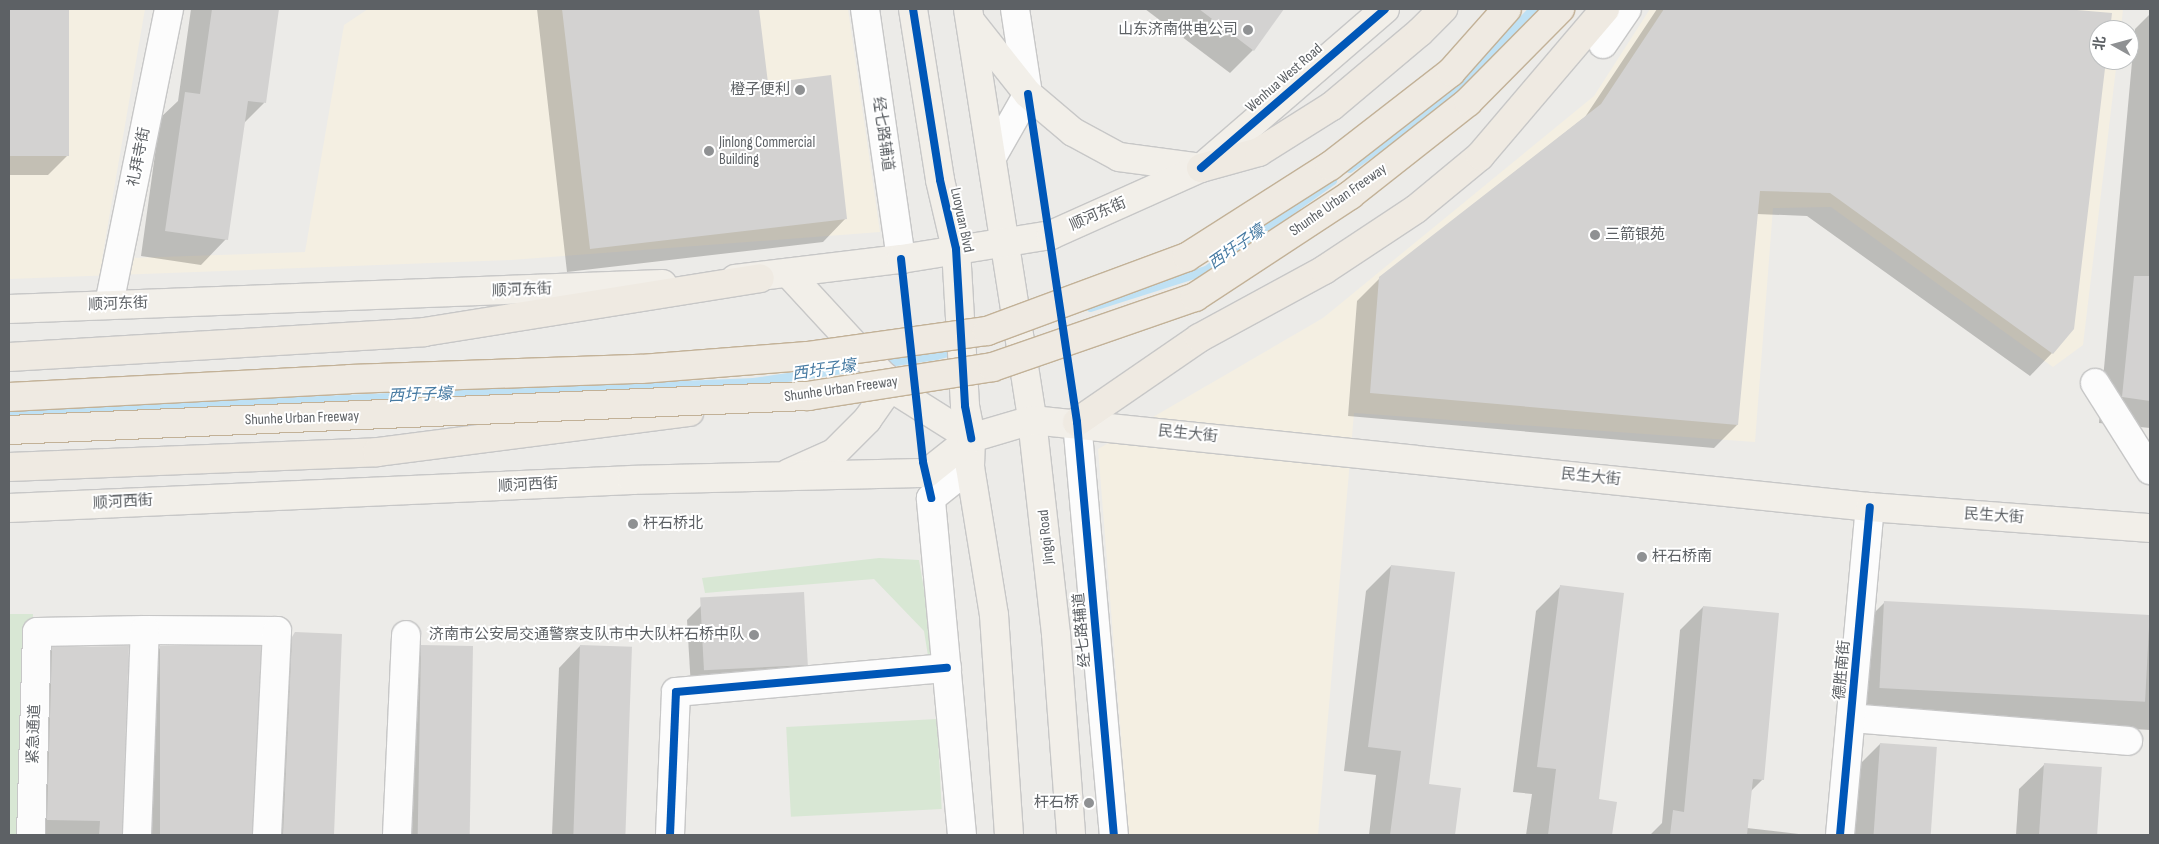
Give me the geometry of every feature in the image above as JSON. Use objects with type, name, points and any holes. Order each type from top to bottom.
[{"type":"highway","points":[[1201,168],[1259,152],[1332,106],[1420,32],[1443,9]]},
{"type":"highway","points":[[9,397],[350,379],[641,369],[807,356],[987,331],[1187,257],[1330,166],[1444,78],[1507,9]]},
{"type":"highway","name":"Shunhe Urban Freeway","points":[[9,430],[808,396],[992,367],[1195,297],[1350,195],[1468,102],[1560,9]]},
{"type":"highway","points":[[1077,422],[1199,338],[1324,270],[1416,209],[1480,156],[1605,9]]},
{"type":"highway","points":[[9,357],[424,332],[760,278]]},
{"type":"highway","points":[[9,467],[377,452],[808,396]]},
{"type":"main road","name":"Luoyuan Blvd","points":[[913,9],[940,180],[956,249],[965,406],[971,438]]},
{"type":"main road","name":"Wenhua West Road","points":[[1201,168],[1385,9]]},
{"type":"main road","points":[[969,15],[1028,94],[1073,132],[1119,157],[1201,168]]},
{"type":"main road","points":[[969,15],[1006,241]]},
{"type":"main road","name":"顺河东街","points":[[901,259],[1051,235],[1201,168]]},
{"type":"main road","name":"Jingqi Road","points":[[1006,241],[1028,388],[1056,634],[1071,835]]},
{"type":"main road","points":[[788,274],[901,259]]},
{"type":"main road","name":"顺河东街","points":[[9,310],[109,304],[595,288],[760,278],[788,274]]},
{"type":"main road","points":[[788,274],[885,377],[918,407],[971,438],[970,467],[994,616],[1009,835]]},
{"type":"main road","points":[[778,478],[834,453],[867,420],[883,397],[885,377]]},
{"type":"main road","name":"民生大街","points":[[1032,420],[1077,422],[1870,507],[2150,528]]},
{"type":"main road","name":"顺河西街","points":[[9,508],[632,480],[927,473],[971,438],[1032,420]]},
{"type":"street","name":"礼拜寺街","points":[[109,304],[169,9]]},
{"type":"street","name":"经七路辅道","points":[[865,9],[901,259]]},
{"type":"street","points":[[992,156],[1028,94],[1015,9]]},
{"type":"street","points":[[1602,44],[1628,9]]},
{"type":"street","points":[[2094,383],[2150,470]]},
{"type":"street","name":"经七路辅道","points":[[1077,422],[1114,835]]},
{"type":"street","points":[[962,835],[932,498],[970,467]]},
{"type":"street","name":"德胜南街","points":[[1840,835],[1870,507]]},
{"type":"street","points":[[137,835],[145,630],[277,631],[267,835]]},
{"type":"street","name":"紧急通道","points":[[31,835],[37,632],[145,630]]},
{"type":"street","points":[[396,835],[406,636]]},
{"type":"street","points":[[670,835],[676,692],[947,668]]},
{"type":"street","points":[[1851,718],[2128,741]]},
{"type":"shaded area","points":[[9,9],[145,9],[102,259],[305,252],[344,25],[368,9],[848,9],[880,232],[511,260],[9,279]]},
{"type":"shaded area","points":[[1650,9],[2123,9],[2122,20],[2089,20],[2089,70],[2116,70],[2083,345],[2053,367],[1831,207],[1773,208],[1755,442],[1354,413],[1318,835],[1129,835],[1098,449],[1323,318],[1594,96]]},
{"type":"green space","points":[[879,558],[919,560],[935,655],[928,656],[924,631],[874,579],[705,593],[702,578]]},
{"type":"green space","points":[[9,614],[33,614],[24,835],[9,835]]},
{"type":"green space","points":[[937,719],[942,809],[791,817],[786,727]]},
{"type":"building","points":[[9,9],[69,9],[69,156],[9,156]]},
{"type":"building","points":[[212,9],[279,9],[266,103],[248,101],[228,240],[165,231],[185,92],[200,94]]},
{"type":"building","name":"Jinlong Commercial Building","points":[[562,9],[759,9],[768,83],[831,75],[847,219],[590,249]]},
{"type":"building","name":"山东济南供电公司","points":[[1199,9],[1284,9],[1254,51]]},
{"type":"building","name":"三箭银苑","points":[[1664,9],[2065,9],[2112,13],[2111,20],[2089,20],[2089,70],[2105,70],[2074,329],[2053,354],[1830,193],[1760,191],[1738,425],[1370,393],[1379,277],[1601,104]]},
{"type":"building","points":[[2134,276],[2150,276],[2150,401],[2122,397]]},
{"type":"building","points":[[1391,565],[1455,572],[1429,784],[1461,788],[1455,835],[1390,835],[1401,751],[1368,747]]},
{"type":"building","points":[[1560,585],[1624,593],[1599,799],[1617,802],[1612,835],[1548,835],[1556,769],[1537,767]]},
{"type":"building","name":"济南市公安局交通警察支队市中大队杆石桥中队","points":[[804,592],[808,665],[704,670],[700,597]]},
{"type":"building","points":[[1884,601],[2150,615],[2145,702],[1879,688]]},
{"type":"building","points":[[1703,606],[1779,613],[1764,780],[1753,779],[1747,835],[1670,835],[1673,810],[1684,812]]},
{"type":"building","points":[[295,632],[342,634],[334,835],[283,835],[292,637]]},
{"type":"building","points":[[421,645],[473,646],[470,835],[418,835]]},
{"type":"building","points":[[580,645],[632,647],[625,835],[573,835]]},
{"type":"building","points":[[129,646],[122,835],[99,835],[100,821],[47,820],[52,647]]},
{"type":"building","points":[[160,646],[261,646],[261,835],[160,835]]},
{"type":"building","points":[[1880,743],[1937,747],[1931,835],[1874,835]]},
{"type":"building","points":[[2044,763],[2102,767],[2097,835],[2039,835]]},
{"type":"waterway","name":"西圩子壕","points":[[1349,168],[1443,101],[1533,9]]},
{"type":"waterway","name":"西圩子壕","points":[[1090,307],[1206,270],[1332,180]]},
{"type":"waterway","name":"西圩子壕","points":[[9,413],[753,382],[936,355],[958,349]]},
{"type":"cycle path","points":[[913,9],[940,180],[956,249],[965,406],[971,438]]},
{"type":"cycle path","points":[[1201,168],[1385,9]]},
{"type":"cycle path","points":[[1028,94],[1077,422],[1114,835]]},
{"type":"cycle path","points":[[901,259],[923,462],[931,498]]},
{"type":"cycle path","points":[[1840,835],[1870,507]]},
{"type":"cycle path","points":[[670,835],[676,692],[947,668]]},
{"type":"place","name":"山东济南供电公司","points":[[1248,30]]},
{"type":"place","name":"橙子便利","points":[[800,90]]},
{"type":"place","name":"Jinlong Commercial Building","points":[[709,151]]},
{"type":"place","name":"三箭银苑","points":[[1595,235]]},
{"type":"place","name":"杆石桥北","points":[[633,524]]},
{"type":"place","name":"杆石桥南","points":[[1642,557]]},
{"type":"place","name":"济南市公安局交通警察支队市中大队杆石桥中队","points":[[754,635]]},
{"type":"place","name":"杆石桥","points":[[1089,803]]}]
